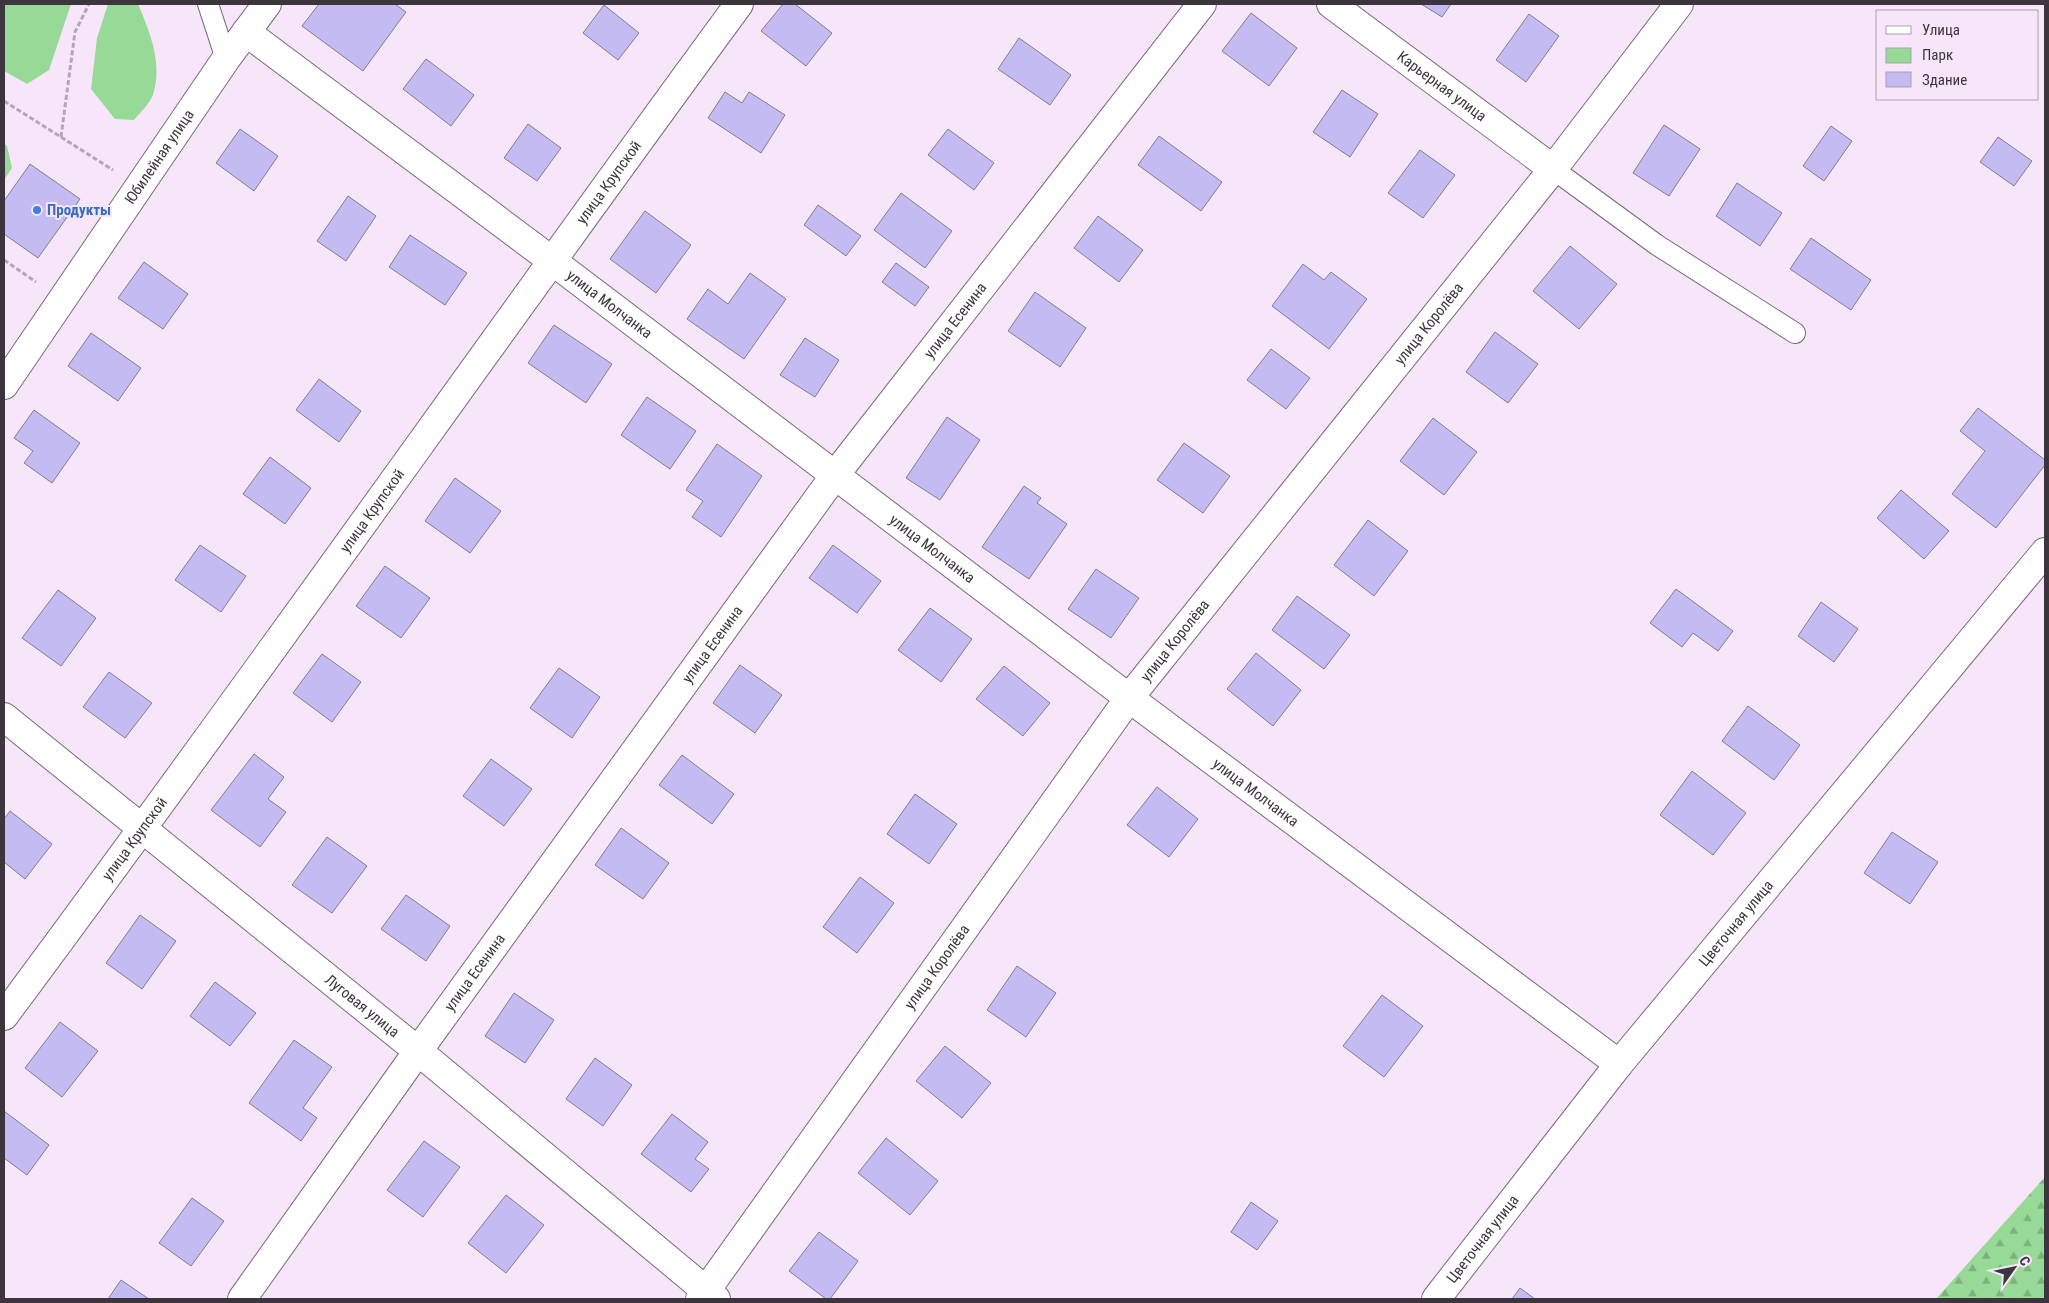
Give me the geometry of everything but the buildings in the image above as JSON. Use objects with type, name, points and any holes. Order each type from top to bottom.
[{"type":"street","name":"Юбилейная улица","points":[[4,385],[226,59],[267,4]]},
{"type":"street","name":"улица Крупской","points":[[4,1016],[143,830],[551,260],[739,4]]},
{"type":"street","name":"улица Есенина","points":[[242,1299],[418,1051],[835,475],[1202,4]]},
{"type":"street","name":"Карьерная улица","points":[[1330,4],[1552,169]]},
{"type":"street","name":"улица Королёва","points":[[707,1297],[1129,698],[1552,169],[1679,4]]},
{"type":"street","name":"улица Молчанка","points":[[246,32],[551,260],[1129,698],[1619,1064]]},
{"type":"street","name":"Цветочная улица","points":[[1436,1299],[1619,1064],[2045,552]]},
{"type":"street","name":"Луговая улица","points":[[4,717],[418,1051],[707,1297]]},
{"type":"lane","points":[[208,4],[226,59]]},
{"type":"lane","points":[[1552,169],[1657,245],[1794,333]]},
{"type":"path","points":[[61,137],[75,32],[88,4]]},
{"type":"path","points":[[4,101],[139,186]]},
{"type":"path","points":[[4,260],[62,300]]},
{"type":"green space","points":[[4,4],[71,4],[49,70],[27,84],[4,71]]},
{"type":"green space","points":[[108,4],[138,4],[154,48],[157,72],[153,95],[134,120],[115,119],[91,89],[97,38]]},
{"type":"green space","points":[[4,143],[7,146],[12,168],[4,180]]},
{"type":"green space","points":[[2045,1177],[2045,1299],[1936,1299]]},
{"type":"place","name":"Продукты","points":[[37,210]]}]
